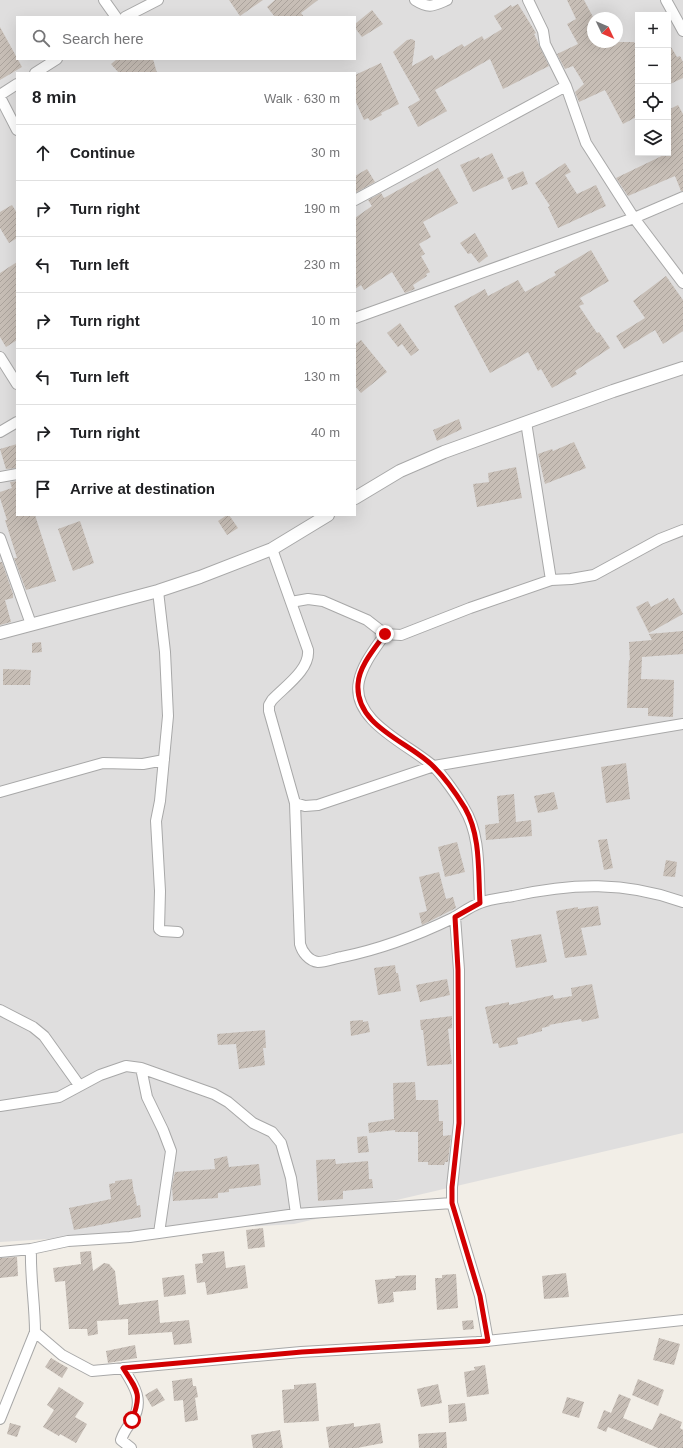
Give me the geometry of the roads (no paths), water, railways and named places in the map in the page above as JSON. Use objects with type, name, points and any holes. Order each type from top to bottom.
[{"type":"street","points":[[104,0],[115,16]]},
{"type":"street","points":[[127,16],[158,0]]},
{"type":"street","points":[[415,0],[425,7],[433,6],[447,0]]},
{"type":"street","points":[[528,0],[543,31],[545,44],[566,86],[586,143],[634,218],[683,283]]},
{"type":"street","points":[[666,0],[683,31]]},
{"type":"street","points":[[37,72],[55,60]]},
{"type":"street","points":[[16,85],[0,96],[16,128]]},
{"type":"street","points":[[356,199],[566,86]]},
{"type":"street","points":[[356,318],[634,218],[683,197]]},
{"type":"street","points":[[0,357],[16,382]]},
{"type":"street","points":[[356,496],[400,472],[429,459],[613,390],[683,368]]},
{"type":"street","points":[[526,422],[551,580]]},
{"type":"street","points":[[0,432],[16,423]]},
{"type":"street","points":[[0,477],[16,474]]},
{"type":"street","points":[[0,633],[158,591],[200,577],[272,549],[326,516]]},
{"type":"street","points":[[291,602],[308,598],[323,601],[367,620],[385,634],[400,635],[470,608],[551,580],[571,579],[594,575],[660,540],[683,530]]},
{"type":"street","points":[[0,538],[31,624]]},
{"type":"street","points":[[272,549],[308,650],[309,658],[304,666],[269,705],[269,711],[295,803],[300,944],[302,952],[307,957],[317,962],[356,954],[405,940],[455,917],[480,903],[543,889],[585,886],[631,888],[657,892],[683,902]]},
{"type":"street","points":[[158,591],[168,716],[156,821],[160,891],[159,928],[162,931],[178,932]]},
{"type":"street","points":[[385,634],[363,667],[358,683],[359,700],[368,715],[388,734],[434,766],[464,808],[472,822],[476,837],[480,903]]},
{"type":"street","points":[[295,803],[305,806],[318,805],[434,766],[683,724]]},
{"type":"street","points":[[0,792],[104,763],[143,764],[164,760]]},
{"type":"street","points":[[455,917],[458,970],[459,1123],[452,1187],[452,1203],[480,1296],[488,1341]]},
{"type":"street","points":[[0,1010],[33,1027],[44,1036],[79,1085]]},
{"type":"street","points":[[0,1106],[59,1097],[69,1093],[79,1085],[100,1075],[126,1066],[141,1068],[214,1094],[228,1102],[253,1123],[272,1132],[281,1143],[286,1158],[296,1214]]},
{"type":"street","points":[[141,1068],[147,1097],[163,1130],[171,1151],[159,1233]]},
{"type":"street","points":[[0,1252],[31,1249],[68,1241],[130,1237],[296,1214],[452,1203]]},
{"type":"street","points":[[0,1419],[35,1332],[35,1315],[31,1282],[31,1249]]},
{"type":"street","points":[[35,1332],[62,1355],[92,1372],[302,1352],[488,1341],[683,1320]]},
{"type":"street","points":[[123,1368],[135,1387],[139,1403],[132,1420],[124,1430],[121,1440],[131,1448]]}]
